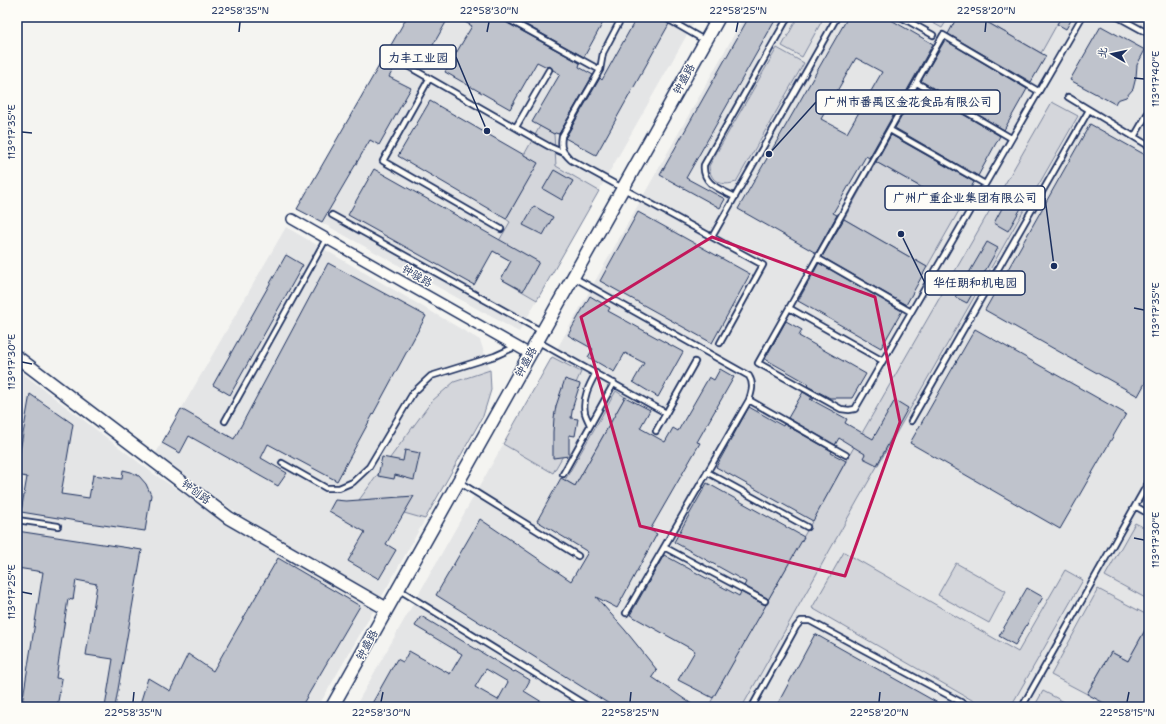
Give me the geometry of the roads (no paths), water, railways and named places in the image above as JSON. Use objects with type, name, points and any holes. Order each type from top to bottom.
[{"type":"street","name":"钟盛路","points":[[332,707],[717,21]]},
{"type":"street","name":"钟骏路","points":[[292,219],[530,354]]},
{"type":"street","name":"钟创路","points":[[17,357],[230,518],[387,609]]},
{"type":"lane","points":[[504,17],[600,70]]},
{"type":"lane","points":[[622,17],[602,53],[600,70],[562,136],[560,144],[564,153],[571,160],[763,265],[720,343]]},
{"type":"lane","points":[[664,17],[706,41]]},
{"type":"lane","points":[[702,17],[717,21]]},
{"type":"lane","points":[[735,197],[711,184],[706,179],[704,165],[788,17]]},
{"type":"lane","points":[[712,236],[837,17]]},
{"type":"lane","points":[[901,17],[933,35]]},
{"type":"lane","points":[[1038,91],[943,35],[758,363],[841,409],[855,409],[1082,17]]},
{"type":"lane","points":[[1118,17],[1149,34]]},
{"type":"lane","points":[[406,65],[550,147],[564,153]]},
{"type":"lane","points":[[516,127],[549,70]]},
{"type":"lane","points":[[429,79],[383,161],[501,229]]},
{"type":"lane","points":[[916,83],[1011,138]]},
{"type":"lane","points":[[1068,97],[1149,146]]},
{"type":"lane","points":[[911,421],[1089,110]]},
{"type":"lane","points":[[1134,137],[1149,111]]},
{"type":"lane","points":[[890,130],[985,184]]},
{"type":"lane","points":[[332,215],[540,336],[596,373],[666,412]]},
{"type":"lane","points":[[225,420],[326,238]]},
{"type":"lane","points":[[817,258],[911,312]]},
{"type":"lane","points":[[573,277],[749,376],[752,380],[749,400],[626,612]]},
{"type":"lane","points":[[789,308],[883,361]]},
{"type":"lane","points":[[282,463],[326,488],[339,488],[353,482],[369,467],[413,394],[431,376],[495,356],[517,346]]},
{"type":"lane","points":[[656,431],[695,362]]},
{"type":"lane","points":[[590,425],[585,413],[585,401],[588,387],[596,373]]},
{"type":"lane","points":[[563,474],[614,383]]},
{"type":"lane","points":[[749,400],[846,455]]},
{"type":"lane","points":[[707,472],[807,527]]},
{"type":"lane","points":[[1022,707],[1149,481]]},
{"type":"lane","points":[[459,482],[578,556]]},
{"type":"lane","points":[[1135,506],[1149,514]]},
{"type":"lane","points":[[17,520],[58,526]]},
{"type":"lane","points":[[664,547],[766,601]]},
{"type":"lane","points":[[398,589],[589,707]]},
{"type":"lane","points":[[752,707],[796,627],[801,621],[810,621],[970,707]]},
{"type":"place","name":"力丰工业园","points":[[487,131]]},
{"type":"place","name":"广州市番禺区金花食品有限公司","points":[[769,154]]},
{"type":"place","name":"华任朗和机电园","points":[[901,234]]},
{"type":"place","name":"广州广重企业集团有限公司","points":[[1054,266]]}]
